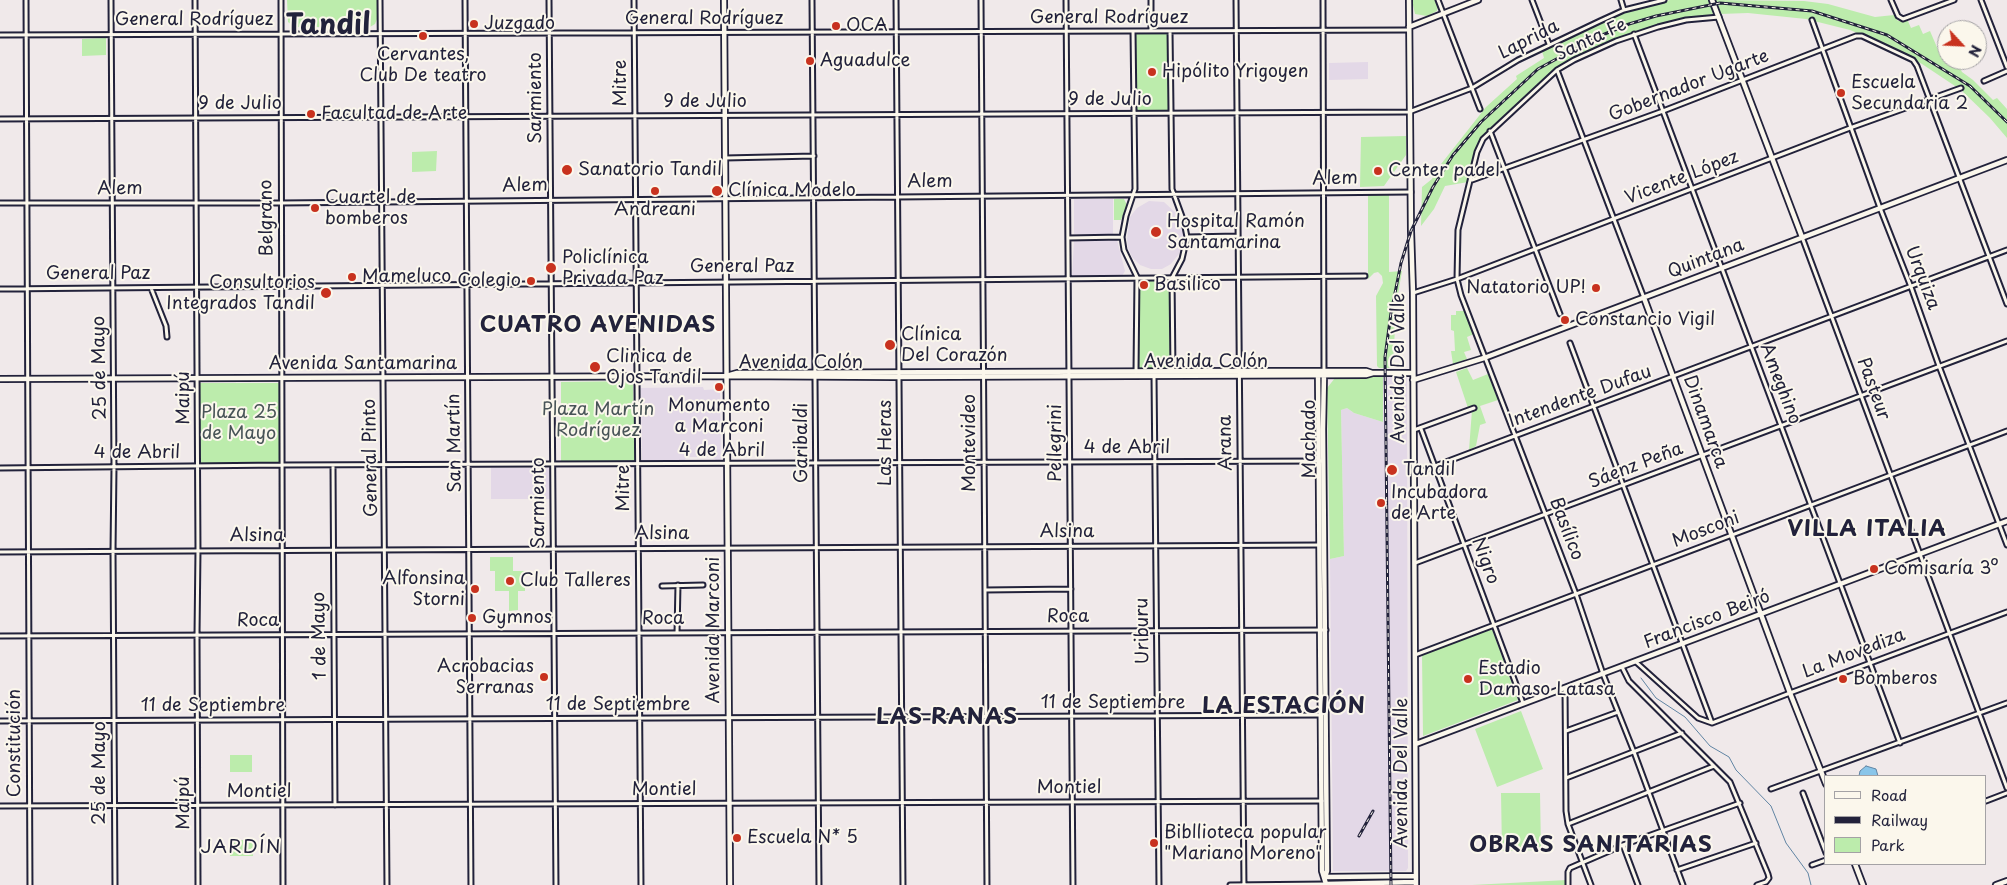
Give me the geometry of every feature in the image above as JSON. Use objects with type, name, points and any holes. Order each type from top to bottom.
[{"type":"main road","name":"Avenida Marconi","points":[[724,0],[730,885]]},
{"type":"main road","name":"Avenida Del Valle","points":[[1409,0],[1410,192],[1413,293],[1416,881]]},
{"type":"main road","points":[[1409,29],[1478,0]]},
{"type":"main road","name":"Pasteur","points":[[1712,0],[1744,79],[1802,237]]},
{"type":"main road","name":"Quintana","points":[[1413,380],[1484,358],[2007,160]]},
{"type":"main road","name":"Dinamarca","points":[[1644,298],[1760,613],[1824,779]]},
{"type":"main road","name":"Avenida Colón","points":[[727,376],[1136,374],[1173,372],[1413,373]]},
{"type":"main road","name":"Avenida Colón","points":[[1136,374],[1154,376],[1239,373]]},
{"type":"main road","name":"Machado","points":[[1318,373],[1326,630],[1327,871],[1325,877]]},
{"type":"main road","name":"Machado","points":[[1321,461],[1324,373]]},
{"type":"main road","name":"Avenida Santamarina","points":[[0,379],[727,376]]},
{"type":"main road","name":"Francisco Beiró","points":[[1416,744],[2007,521]]},
{"type":"main road","name":"Machado","points":[[1322,544],[1320,716],[1322,870],[1326,885]]},
{"type":"main road","points":[[1855,865],[1863,885]]},
{"type":"main road","points":[[1325,877],[1371,877],[1416,881]]},
{"type":"main road","points":[[1326,885],[1416,881]]},
{"type":"main road","points":[[1996,885],[2007,881]]},
{"type":"street","name":"Constitución","points":[[26,0],[30,885]]},
{"type":"street","name":"25 de Mayo","points":[[111,0],[115,885]]},
{"type":"street","name":"Maipú","points":[[195,0],[198,378],[198,885]]},
{"type":"street","name":"Belgrano","points":[[281,0],[283,885]]},
{"type":"street","name":"General Pinto","points":[[380,0],[384,286],[387,885]]},
{"type":"street","name":"San Martín","points":[[465,0],[471,885]]},
{"type":"street","name":"Sarmiento","points":[[549,0],[556,885]]},
{"type":"street","name":"Mitre","points":[[634,0],[641,885]]},
{"type":"street","name":"Garibaldi","points":[[812,0],[819,885]]},
{"type":"street","name":"Las Heras","points":[[896,0],[903,885]]},
{"type":"street","name":"Montevideo","points":[[981,0],[987,885]]},
{"type":"street","name":"Pellegrini","points":[[1066,0],[1073,885]]},
{"type":"street","points":[[1151,0],[1151,31]]},
{"type":"street","name":"Arana","points":[[1236,0],[1244,885]]},
{"type":"street","name":"Machado","points":[[1323,0],[1324,373]]},
{"type":"street","points":[[1438,0],[1480,109]]},
{"type":"street","points":[[1532,0],[1549,44]]},
{"type":"street","points":[[1621,0],[1624,10]]},
{"type":"street","name":"Laprida","points":[[1410,112],[1472,88],[1512,63],[1549,44],[1624,10],[1664,0]]},
{"type":"street","points":[[1891,0],[1900,18],[1954,0]]},
{"type":"street","points":[[1981,0],[2007,69],[1984,81]]},
{"type":"street","name":"Santa Fe","points":[[1472,180],[1477,152],[1483,139],[1557,70],[1574,60],[1634,34],[1667,24],[1719,17]]},
{"type":"street","name":"Urquiza","points":[[1812,20],[1850,128],[2007,545]]},
{"type":"street","name":"General Rodríguez","points":[[0,35],[1409,29]]},
{"type":"street","points":[[1133,31],[1134,195],[1126,216],[1122,237],[1124,250],[1137,277],[1136,374]]},
{"type":"street","points":[[1170,31],[1173,195],[1184,222],[1187,237],[1182,259],[1172,278],[1173,372]]},
{"type":"street","name":"Ameghino","points":[[1634,34],[1900,742]]},
{"type":"street","name":"Gobernador Ugarte","points":[[1472,180],[1663,111],[1856,36],[1862,36],[1913,60],[1930,99]]},
{"type":"street","name":"Dinamarca","points":[[1557,70],[1644,298]]},
{"type":"street","name":"Vicente López","points":[[1413,293],[1457,279],[1850,128],[1961,88]]},
{"type":"street","points":[[1930,99],[2007,304]]},
{"type":"street","name":"9 de Julio","points":[[0,119],[1410,112]]},
{"type":"street","points":[[1490,131],[1560,314]]},
{"type":"street","points":[[725,158],[814,156]]},
{"type":"street","name":"Basílico","points":[[1472,180],[1458,230],[1457,279],[1484,358],[1546,514],[1603,674],[1683,885]]},
{"type":"street","name":"Alem","points":[[0,204],[1410,192]]},
{"type":"street","points":[[1187,237],[1238,236]]},
{"type":"street","points":[[1068,238],[1122,237]]},
{"type":"street","name":"Pasteur","points":[[1802,237],[2007,788]]},
{"type":"street","name":"Intendente Dufau","points":[[1414,474],[2007,250]]},
{"type":"street","name":"General Paz","points":[[0,289],[384,286],[551,282],[1365,276]]},
{"type":"street","points":[[151,288],[166,326],[167,336]]},
{"type":"street","name":"Sáenz Peña","points":[[1415,563],[2007,341]]},
{"type":"street","points":[[1570,343],[1712,724]]},
{"type":"street","name":"Uriburu","points":[[1154,376],[1159,885]]},
{"type":"street","points":[[1414,430],[1474,408]]},
{"type":"street","name":"Nigro","points":[[1421,429],[1523,703]]},
{"type":"street","name":"Mosconi","points":[[1415,655],[2007,431]]},
{"type":"street","name":"4 de Abril","points":[[0,468],[282,465],[1321,461]]},
{"type":"street","name":"1 de Mayo","points":[[333,466],[335,805]]},
{"type":"street","name":"Alsina","points":[[0,552],[1322,544]]},
{"type":"street","points":[[677,633],[678,585]]},
{"type":"street","points":[[662,586],[703,585]]},
{"type":"street","points":[[985,590],[1071,589]]},
{"type":"street","name":"La Movediza","points":[[1712,724],[1790,692],[2007,612]]},
{"type":"street","name":"Roca","points":[[0,636],[1326,630]]},
{"type":"street","points":[[1636,662],[1698,718],[1712,724]]},
{"type":"street","points":[[1622,667],[1629,681],[1730,782],[1768,874],[1769,878],[1766,882],[1757,885]]},
{"type":"street","points":[[1565,689],[1566,811],[1568,824],[1591,885]]},
{"type":"street","points":[[1771,790],[2007,703]]},
{"type":"street","points":[[1566,731],[1618,712]]},
{"type":"street","name":"11 de Septiembre","points":[[0,721],[1326,716]]},
{"type":"street","points":[[1566,778],[1682,733]]},
{"type":"street","points":[[1568,824],[1714,766]]},
{"type":"street","points":[[1803,793],[1824,847]]},
{"type":"street","points":[[1987,801],[2007,793]]},
{"type":"street","name":"Montiel","points":[[0,806],[1327,800]]},
{"type":"street","points":[[1568,885],[1568,872],[1570,868],[1662,831],[1740,803]]},
{"type":"street","points":[[1677,870],[1756,843]]},
{"type":"street","points":[[1623,846],[1638,885]]},
{"type":"street","points":[[1812,865],[1824,861]]},
{"type":"street","points":[[1371,877],[1374,884]]},
{"type":"street","points":[[1230,885],[1326,885]]},
{"type":"shaded area","points":[[1368,62],[1368,79],[1329,80],[1329,63]]},
{"type":"shaded area","points":[[1074,199],[1113,199],[1113,234],[1074,234]]},
{"type":"shaded area","name":"Hospital Ramón Santamarina","points":[[1149,201],[1164,202],[1179,216],[1184,226],[1182,250],[1171,264],[1162,269],[1151,269],[1140,265],[1132,257],[1128,248],[1127,239],[1130,217],[1137,208]]},
{"type":"shaded area","points":[[1117,240],[1125,271],[1122,276],[1072,276],[1074,241]]},
{"type":"shaded area","points":[[1407,375],[1408,868],[1406,871],[1333,871],[1330,559],[1344,556],[1341,410],[1347,408],[1354,413],[1383,422],[1383,376]]},
{"type":"shaded area","points":[[703,387],[704,390],[720,389],[721,460],[716,460],[712,457],[687,457],[684,461],[642,461],[641,388]]},
{"type":"shaded area","points":[[491,468],[551,468],[551,499],[491,499]]},
{"type":"green space","points":[[287,0],[377,0],[377,19],[375,24],[370,27],[294,27],[288,22]]},
{"type":"green space","points":[[1412,0],[1436,0],[1438,5],[1437,11],[1427,16],[1415,14]]},
{"type":"green space","points":[[1670,0],[1710,0],[1713,14],[1659,24],[1630,34],[1559,67],[1481,137],[1474,153],[1468,182],[1445,186],[1434,209],[1421,226],[1422,187],[1432,179],[1434,173],[1486,107],[1517,79],[1516,76],[1544,58],[1542,51],[1620,14]]},
{"type":"green space","points":[[1715,0],[1804,1],[1828,4],[1875,17],[1894,15],[1898,21],[1908,21],[1911,28],[1919,25],[1923,34],[1930,31],[1937,47],[1937,70],[1961,70],[1993,100],[1997,98],[2007,109],[2007,138],[1990,118],[1961,90],[1922,64],[1862,35],[1850,30],[1806,19],[1748,13],[1720,14]]},
{"type":"green space","points":[[1168,33],[1169,111],[1136,112],[1136,34]]},
{"type":"green space","points":[[106,38],[106,55],[82,56],[82,39]]},
{"type":"green space","name":"Center padel","points":[[1406,136],[1406,155],[1384,186],[1360,187],[1361,137]]},
{"type":"green space","points":[[437,151],[436,171],[412,172],[412,152]]},
{"type":"green space","points":[[1389,194],[1389,272],[1402,271],[1396,306],[1393,368],[1379,368],[1377,366],[1376,296],[1383,283],[1382,276],[1378,272],[1368,279],[1368,195]]},
{"type":"green space","points":[[1114,199],[1124,199],[1127,205],[1121,220],[1114,220]]},
{"type":"green space","points":[[1169,279],[1170,370],[1138,370],[1139,280]]},
{"type":"green space","points":[[1456,311],[1465,311],[1474,334],[1467,337],[1471,350],[1464,352],[1467,359],[1453,364],[1451,351],[1455,351],[1454,331],[1451,330],[1451,315],[1456,315]]},
{"type":"green space","points":[[1467,368],[1473,380],[1488,374],[1498,400],[1480,406],[1486,423],[1480,425],[1476,446],[1469,450],[1472,410],[1469,411],[1456,372]]},
{"type":"green space","points":[[1383,376],[1383,422],[1354,413],[1347,408],[1341,410],[1344,556],[1330,559],[1327,388],[1335,378]]},
{"type":"green space","name":"Plaza Martín Rodríguez","points":[[633,381],[635,461],[561,461],[561,382]]},
{"type":"green space","name":"Plaza 25 de Mayo","points":[[200,383],[279,383],[280,463],[199,464]]},
{"type":"green space","points":[[490,557],[513,557],[513,571],[525,571],[525,591],[518,591],[518,610],[509,611],[509,591],[495,591],[495,571],[490,571]]},
{"type":"green space","points":[[1492,629],[1518,700],[1423,736],[1422,655]]},
{"type":"green space","points":[[1521,711],[1543,769],[1497,787],[1475,729]]},
{"type":"green space","points":[[230,755],[252,755],[252,772],[230,772]]},
{"type":"green space","points":[[1501,793],[1540,793],[1541,850],[1502,851]]},
{"type":"green space","points":[[230,840],[253,840],[253,856],[230,856]]},
{"type":"green space","points":[[1567,880],[1567,885],[1472,885]]},
{"type":"water","points":[[1866,766],[1876,769],[1878,775],[1859,775],[1860,771]]},
{"type":"waterway","points":[[1641,678],[1656,698],[1685,717],[1710,746],[1729,757],[1736,770],[1771,806],[1786,843],[1808,873],[1811,885]]},
{"type":"railway","points":[[1391,885],[1385,357],[1401,263],[1411,231],[1433,187],[1453,155],[1481,122],[1538,69],[1595,38],[1629,24],[1656,16],[1720,3],[1812,11],[1887,35],[1970,86],[2007,122]]},
{"type":"railway","points":[[1359,836],[1373,811]]},
{"type":"place","name":"Juzgado","points":[[474,24]]},
{"type":"place","name":"OCA","points":[[836,26]]},
{"type":"place","name":"Cervantes, Club De teatro","points":[[423,36]]},
{"type":"place","name":"Aguadulce","points":[[810,61]]},
{"type":"place","name":"Hipólito Yrigoyen","points":[[1152,72]]},
{"type":"place","name":"Escuela Secundaria 2","points":[[1841,93]]},
{"type":"place","name":"Facultad de Arte","points":[[311,114]]},
{"type":"place","name":"Sanatorio Tandil","points":[[567,170]]},
{"type":"place","name":"Center padel","points":[[1378,171]]},
{"type":"place","name":"Andreani","points":[[655,191]]},
{"type":"place","name":"Clínica Modelo","points":[[717,191]]},
{"type":"place","name":"Cuartel de bomberos","points":[[315,208]]},
{"type":"place","name":"Hospital Ramón Santamarina","points":[[1156,232]]},
{"type":"place","name":"Policlínica Privada Paz","points":[[551,268]]},
{"type":"place","name":"Mameluco","points":[[352,277]]},
{"type":"place","name":"Colegio","points":[[531,281]]},
{"type":"place","name":"Basilico","points":[[1144,285]]},
{"type":"place","name":"Natatorio UP!","points":[[1596,288]]},
{"type":"place","name":"Consultorios Integrados Tandil","points":[[326,293]]},
{"type":"place","name":"Constancio Vigil","points":[[1565,320]]},
{"type":"place","name":"Clínica Del Corazón","points":[[890,345]]},
{"type":"place","name":"Clinica de Ojos Tandil","points":[[595,367]]},
{"type":"place","name":"Monumento a Marconi","points":[[719,387]]},
{"type":"place","name":"Tandil","points":[[1392,470]]},
{"type":"place","name":"Incubadora de Arte","points":[[1381,503]]},
{"type":"place","name":"Comisaría 3º","points":[[1874,569]]},
{"type":"place","name":"Club Talleres","points":[[510,581]]},
{"type":"place","name":"Alfonsina Storni","points":[[475,589]]},
{"type":"place","name":"Gymnos","points":[[472,618]]},
{"type":"place","name":"Acrobacias Serranas","points":[[544,677]]},
{"type":"place","name":"Estadio Damaso Latasa","points":[[1468,679]]},
{"type":"place","name":"Bomberos","points":[[1843,679]]},
{"type":"place","name":"Escuela N* 5","points":[[737,838]]},
{"type":"place","name":"Bibllioteca popular \"Mariano Moreno\"","points":[[1154,843]]},
{"type":"district","name":"Tandil","points":[[328,26]]},
{"type":"district","name":"CUATRO AVENIDAS","points":[[598,326]]},
{"type":"district","name":"VILLA ITALIA","points":[[1867,530]]},
{"type":"district","name":"LA ESTACIÓN","points":[[1284,707]]},
{"type":"district","name":"LAS RANAS","points":[[947,718]]},
{"type":"district","name":"OBRAS SANITARIAS","points":[[1591,846]]},
{"type":"district","name":"JARDÍN","points":[[241,848]]}]
